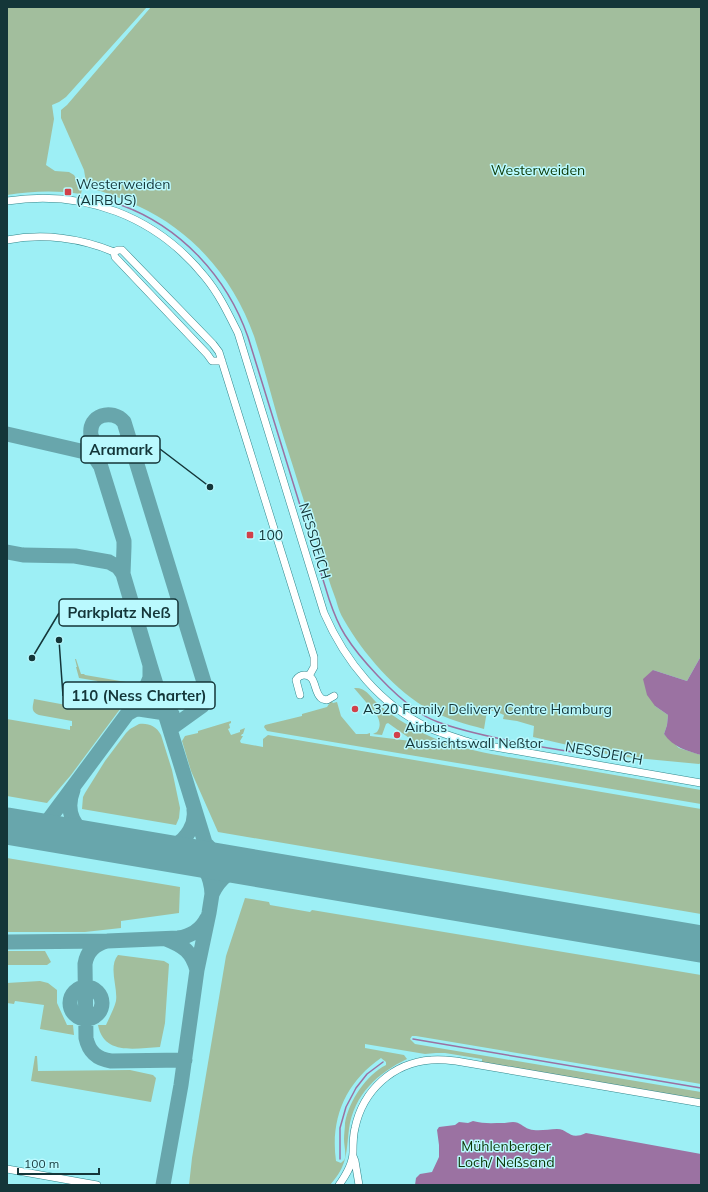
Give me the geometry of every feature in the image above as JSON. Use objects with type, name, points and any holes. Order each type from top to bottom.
[{"type":"street","name":"NESSDEICH","points":[[7,200],[37,198],[68,199],[107,208],[135,220],[175,246],[206,278],[223,304],[238,333],[324,613],[340,645],[351,661],[374,688],[393,705],[406,715],[428,727],[446,735],[472,743],[701,783]]},
{"type":"street","points":[[7,240],[33,237],[59,238],[84,241],[99,245],[114,252],[122,250],[219,352],[314,657],[314,667],[309,676]]},
{"type":"street","points":[[114,252],[115,257],[212,361],[222,361]]},
{"type":"street","points":[[300,695],[296,680],[303,675],[309,676],[314,680],[318,694],[322,698],[327,700],[334,696]]},
{"type":"street","points":[[339,1185],[350,1167],[353,1156],[353,1138],[357,1119],[370,1092],[383,1079],[398,1069],[410,1064],[427,1060],[456,1061],[701,1103]]},
{"type":"street","points":[[353,1156],[359,1185]]},
{"type":"street","points":[[7,1170],[67,1182],[97,1185]]},
{"type":"green space","points":[[7,7],[147,7],[66,97],[52,105],[54,119],[46,165],[55,171],[69,172],[74,175],[82,189],[81,194],[44,192],[7,195]]},
{"type":"green space","name":"Westerweiden","points":[[151,7],[701,7],[701,656],[687,681],[653,670],[655,706],[668,715],[664,734],[679,748],[701,755],[701,763],[615,756],[533,737],[534,726],[503,719],[504,715],[495,711],[487,711],[484,729],[456,721],[430,710],[405,693],[381,671],[360,645],[339,610],[278,419],[254,336],[246,315],[235,295],[223,276],[209,259],[194,243],[177,229],[158,216],[138,206],[107,193],[87,188],[84,170],[61,118],[61,110],[67,105]]},
{"type":"green space","points":[[75,659],[81,674],[132,683],[132,693],[71,775],[47,803],[7,796],[7,719],[70,730],[72,721],[39,715],[34,712],[34,699],[82,708],[92,706],[103,691],[97,681],[79,678]]},
{"type":"green space","points":[[354,688],[364,690],[391,714],[424,734],[441,741],[495,755],[701,790],[701,804],[267,731],[264,727],[265,725],[302,716],[302,714],[327,707],[331,701],[333,703],[337,702],[341,716],[356,734],[370,733],[370,736],[412,740],[388,723],[386,724],[382,735],[373,734],[377,732],[380,726],[377,715]]},
{"type":"green space","points":[[231,721],[229,724],[230,728],[228,729],[231,735],[240,732],[240,730],[245,728],[241,736],[243,736],[240,741],[241,743],[263,747],[263,739],[268,735],[701,809],[701,914],[218,832],[191,771],[182,741],[185,736]]},
{"type":"green space","points":[[139,724],[152,726],[157,729],[161,735],[172,770],[180,808],[179,818],[176,825],[82,809],[83,797],[105,761],[126,733]]},
{"type":"green space","points":[[7,858],[180,887],[179,913],[121,921],[121,928],[85,932],[7,932]]},
{"type":"green space","points":[[245,898],[269,902],[270,905],[310,912],[312,910],[701,975],[701,1084],[416,1036],[412,1036],[410,1039],[415,1044],[701,1092],[701,1100],[482,1062],[482,1059],[445,1053],[425,1054],[365,1044],[365,1048],[404,1055],[407,1059],[377,1078],[362,1095],[356,1105],[352,1117],[349,1129],[345,1158],[343,1165],[336,1178],[330,1185],[189,1185],[192,1158],[226,956]],"holes":[[[381,1058],[386,1062],[386,1065],[379,1069],[365,1082],[354,1098],[345,1123],[345,1158],[341,1163],[336,1161],[336,1130],[338,1116],[343,1102],[358,1078]]]},
{"type":"green space","points":[[7,951],[45,951],[51,962],[47,965],[7,965]]},
{"type":"green space","points":[[118,955],[164,961],[169,964],[165,1023],[160,1047],[131,1049],[122,1048],[107,1042],[101,1035],[98,1025],[106,1025],[116,1001],[114,965]]},
{"type":"green space","points":[[40,981],[48,983],[57,990],[57,1003],[67,1025],[73,1025],[74,1035],[40,1029],[44,1005],[15,1001],[14,1004],[7,1003],[7,983]]},
{"type":"green space","points":[[35,1056],[37,1056],[38,1071],[130,1070],[153,1075],[156,1078],[151,1102],[31,1081]]},
{"type":"shaded area","points":[[701,656],[701,755],[676,745],[664,734],[668,715],[655,706],[647,695],[643,679],[653,670],[687,681]]},
{"type":"shaded area","name":"Mühlenberger Loch/ Neßsand","points":[[473,1121],[480,1123],[515,1122],[532,1130],[557,1129],[576,1136],[586,1133],[701,1154],[701,1185],[415,1185],[416,1178],[420,1174],[432,1172],[439,1157],[437,1130],[439,1127],[455,1125],[459,1122],[468,1123]]},
{"type":"waterway","points":[[121,205],[163,226],[182,241],[199,257],[228,294],[248,337],[331,604],[340,626],[351,644],[387,686],[423,715],[458,729],[520,743]]},
{"type":"waterway","points":[[536,746],[597,756]]},
{"type":"waterway","points":[[413,1039],[701,1088]]},
{"type":"waterway","points":[[340,1159],[340,1128],[346,1107],[356,1088],[367,1074],[383,1062]]},
{"type":"taxiway","points":[[150,665],[123,574],[124,541],[91,435],[93,423],[97,418],[107,415],[113,415],[124,422],[207,692],[207,697],[202,706],[170,729]]},
{"type":"taxiway","points":[[7,434],[85,452],[94,456],[100,465]]},
{"type":"taxiway","points":[[7,552],[23,555],[75,556],[109,562],[118,567],[123,574]]},
{"type":"taxiway","points":[[27,830],[37,828],[47,822],[145,690],[150,678],[150,665],[215,875],[197,970],[181,1085],[163,1185]]},
{"type":"taxiway","points":[[127,714],[139,709],[172,714]]},
{"type":"taxiway","points":[[73,790],[70,806],[73,819],[76,825],[92,841]]},
{"type":"taxiway","points":[[157,852],[173,846],[187,835],[194,821],[194,810]]},
{"type":"taxiway","points":[[207,845],[219,858],[230,864]]},
{"type":"taxiway","points":[[188,857],[199,863],[206,871],[212,894],[218,883],[227,875],[243,868],[249,868]]},
{"type":"taxiway","points":[[7,942],[107,941],[178,938],[188,936],[196,932],[207,918]]},
{"type":"taxiway","points":[[166,939],[178,944],[186,950],[193,959],[197,970]]},
{"type":"taxiway","points":[[107,941],[95,946],[92,949],[86,959],[85,964],[86,1038],[89,1047],[98,1057],[111,1061],[185,1060]]},
{"type":"taxiway","points":[[83,987],[89,987],[98,991],[102,1003],[98,1015],[89,1019],[83,1019],[74,1015],[70,1006],[70,1000],[74,991],[83,987]]},
{"type":"runway","points":[[7,826],[701,944]]},
{"type":"place","name":"Westerweiden (AIRBUS)","points":[[68,192]]},
{"type":"place","name":"Aramark","points":[[210,487]]},
{"type":"place","name":"100","points":[[250,535]]},
{"type":"place","name":"110 (Ness Charter)","points":[[59,640]]},
{"type":"place","name":"Parkplatz Neß","points":[[32,658]]},
{"type":"place","name":"A320 Family Delivery Centre Hamburg","points":[[355,709]]},
{"type":"place","name":"Airbus Aussichtswall Neßtor","points":[[397,735]]}]
